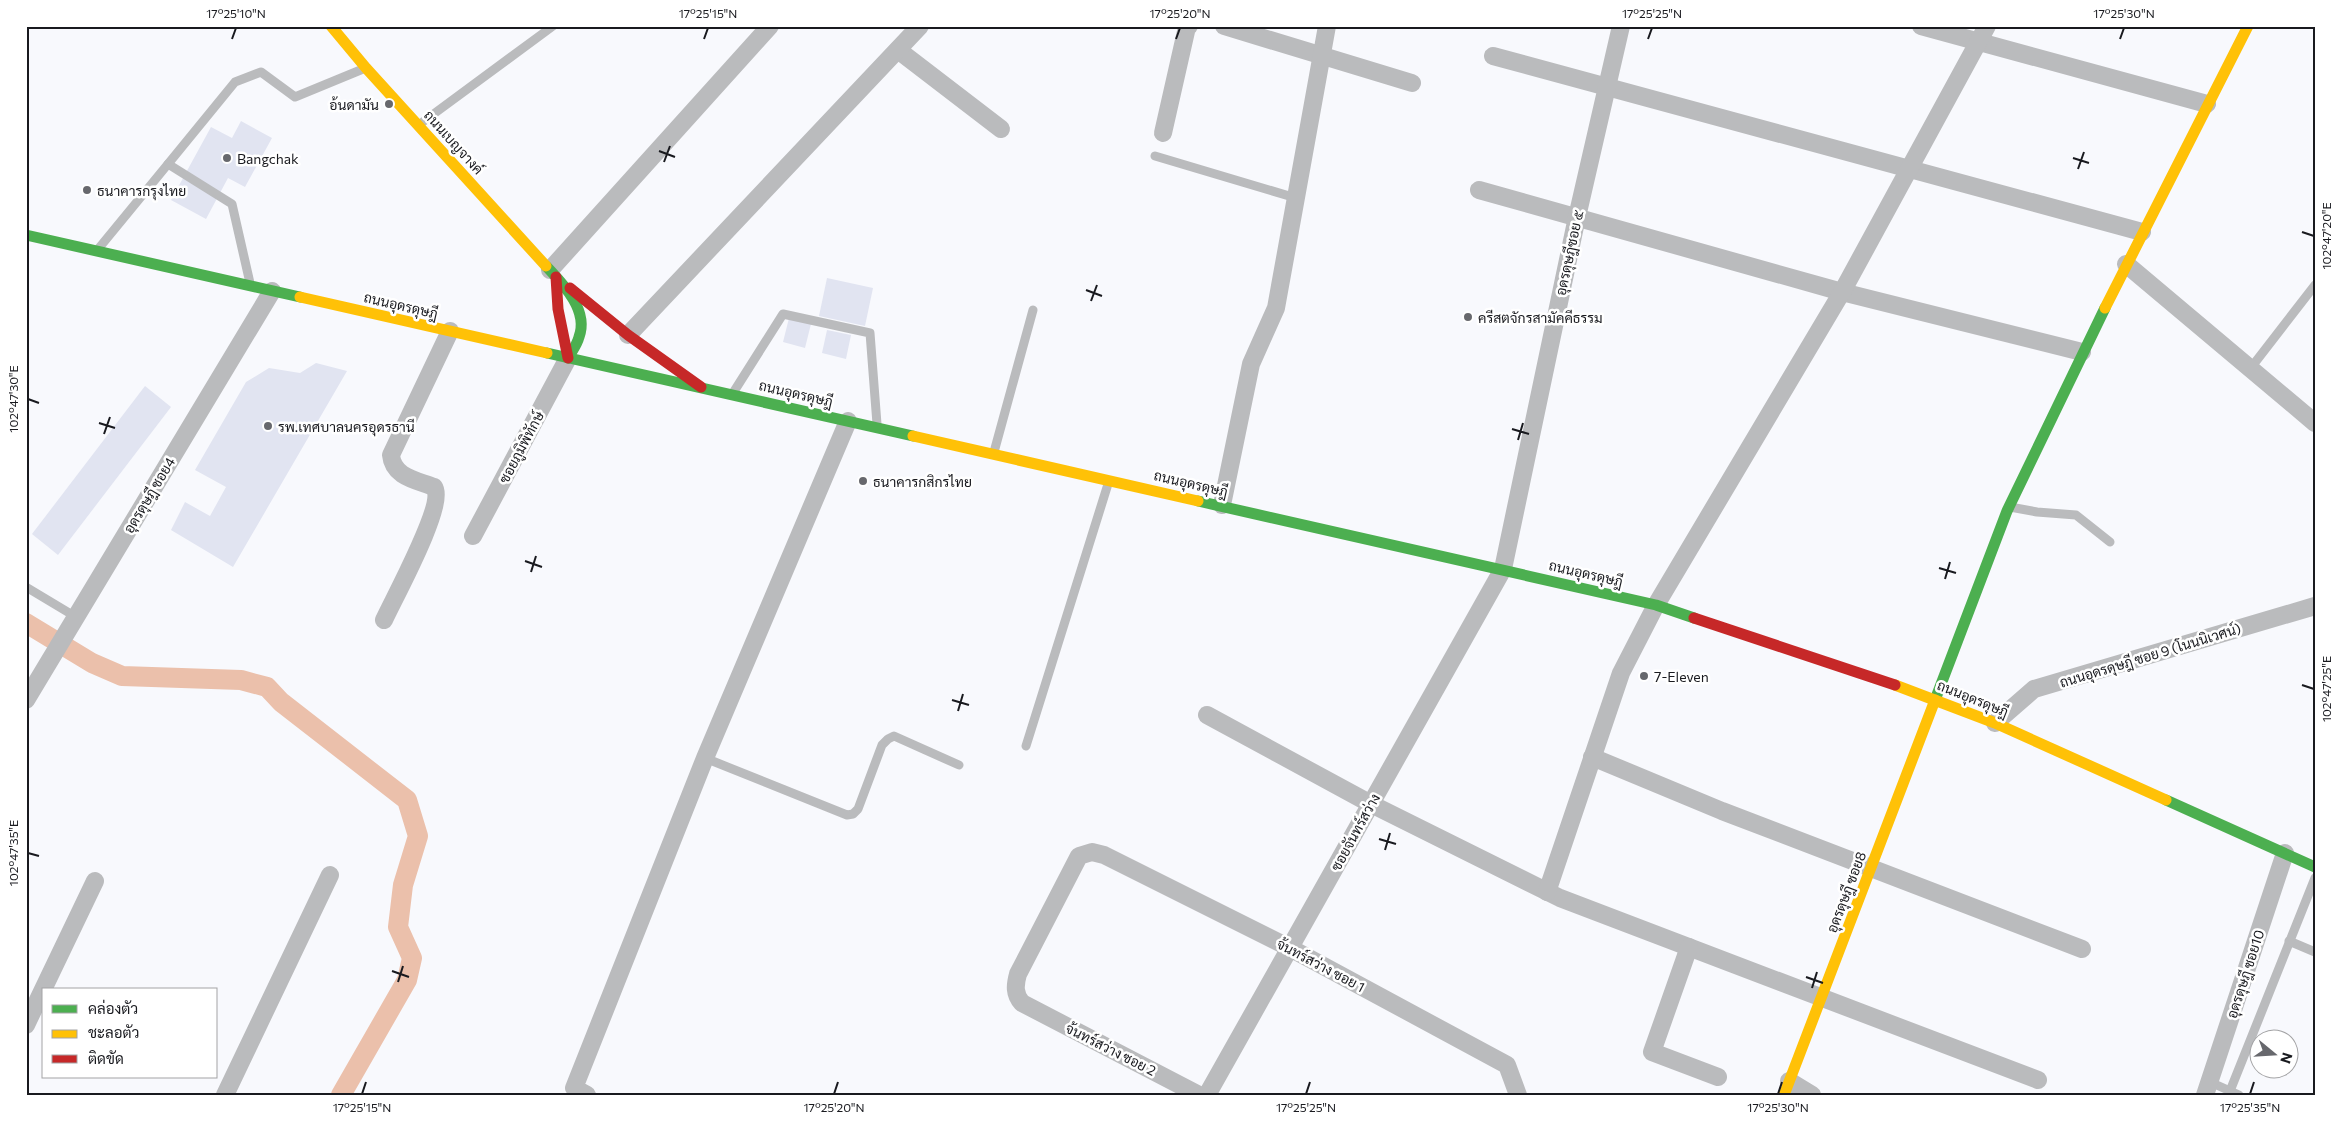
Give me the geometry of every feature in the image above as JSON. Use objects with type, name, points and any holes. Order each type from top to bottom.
[{"type":"main road","name":"ถนนเบญจางค์","points":[[331,26],[366,68],[553,273],[574,300],[580,319],[579,338],[568,358]]},
{"type":"main road","name":"อุดรดุษฎี ซอย8","points":[[1786,1088],[2009,506],[2082,352],[2248,26]]},
{"type":"main road","name":"ถนนอุดรดุษฎี","points":[[26,234],[1656,604],[1934,698],[1995,723],[2315,867]]},
{"type":"main road","name":"ถนนเบญจางค์","points":[[553,273],[628,335],[702,388]]},
{"type":"main road","points":[[553,273],[568,358]]},
{"type":"street","points":[[553,273],[770,26]]},
{"type":"street","points":[[628,335],[920,26]]},
{"type":"street","points":[[1163,133],[1187,27],[1189,26]]},
{"type":"street","points":[[1224,26],[1412,83]]},
{"type":"street","points":[[1222,505],[1251,364],[1276,308],[1327,26]]},
{"type":"street","name":"อุดรดุษฎีซอย ๕","points":[[1503,569],[1577,217],[1621,26]]},
{"type":"street","points":[[1922,26],[2207,104]]},
{"type":"street","points":[[1548,892],[1621,673],[1656,604],[1842,292],[1987,26]]},
{"type":"street","points":[[898,50],[1001,129]]},
{"type":"street","points":[[1493,56],[2142,232]]},
{"type":"street","points":[[1479,190],[1842,292],[2082,352]]},
{"type":"street","points":[[2126,264],[2315,423]]},
{"type":"street","name":"อุดรดุษฎี ซอย4","points":[[26,700],[32,679],[50,659],[272,291]]},
{"type":"street","points":[[384,620],[424,536],[437,498],[437,492],[434,487],[397,472],[392,464],[391,455],[450,331]]},
{"type":"street","name":"ซอยภูมิพิทักษ์","points":[[473,536],[568,358]]},
{"type":"street","points":[[577,1092],[705,758],[848,421]]},
{"type":"street","name":"ซอยจันทร์สว่าง","points":[[1207,1095],[1503,569]]},
{"type":"street","name":"ถนนอุดรดุษฎี ซอย 9 (โนนนิเวศน์)","points":[[1995,723],[2034,689],[2315,606]]},
{"type":"street","points":[[1207,715],[1371,804],[1548,892],[2038,1080]]},
{"type":"street","points":[[1592,757],[1722,812],[1872,867],[2082,949]]},
{"type":"street","name":"จ้นทร์สว่าง ซอย 1","points":[[1022,1003],[1015,992],[1018,974],[1079,856],[1092,852],[1104,855],[1290,948],[1507,1065],[1518,1095]]},
{"type":"street","name":"อุดรดุษฎี ซอย10","points":[[2208,1088],[2285,854]]},
{"type":"street","points":[[225,1095],[330,875]]},
{"type":"street","points":[[44,988],[95,881]]},
{"type":"street","points":[[1689,947],[1652,1052],[1718,1077]]},
{"type":"street","points":[[26,1025],[42,992]]},
{"type":"street","name":"จ้นทร์สว่าง ซอย 2","points":[[1022,1003],[1200,1095]]},
{"type":"street","points":[[1786,1088],[1812,1095]]},
{"type":"lane","points":[[418,125],[552,26]]},
{"type":"lane","points":[[98,250],[235,82],[261,72],[296,98],[366,68]]},
{"type":"lane","points":[[1155,156],[1296,198]]},
{"type":"lane","points":[[168,164],[232,204],[251,286]]},
{"type":"lane","points":[[2250,369],[2315,285]]},
{"type":"lane","points":[[994,454],[1033,310]]},
{"type":"lane","points":[[732,394],[783,314],[870,333],[878,427]]},
{"type":"lane","points":[[1026,746],[1109,480]]},
{"type":"lane","points":[[2009,506],[2037,512],[2076,515],[2110,542]]},
{"type":"lane","points":[[26,587],[72,623]]},
{"type":"lane","points":[[705,758],[846,816],[853,814],[858,809],[882,746],[888,739],[894,736],[959,765]]},
{"type":"lane","points":[[2208,1088],[2234,1093],[2289,941],[2315,878]]},
{"type":"lane","points":[[2289,941],[2315,952]]},
{"type":"building","name":"Bangchak","points":[[241,121],[272,138],[245,187],[228,178],[206,219],[171,200],[211,127],[232,138]]},
{"type":"building","points":[[827,278],[873,288],[865,326],[819,316]]},
{"type":"building","points":[[789,318],[811,324],[805,348],[783,342]]},
{"type":"building","points":[[827,330],[851,335],[846,359],[822,353]]},
{"type":"building","name":"รพ.เทศบาลนครอุดรธานี","points":[[316,363],[347,371],[233,567],[171,530],[185,502],[210,516],[226,487],[195,470],[246,382],[269,368],[300,373]]},
{"type":"building","points":[[145,386],[171,407],[58,555],[32,534]]},
{"type":"waterway","points":[[26,623],[92,663],[122,676],[241,680],[267,687],[281,702],[407,800],[418,836],[403,885],[398,927],[412,958],[407,980],[341,1095]]},
{"type":"traffic: fast","points":[[26,235],[300,297]]},
{"type":"traffic: fast","points":[[546,266],[567,289],[573,298],[580,317],[581,327],[578,340],[568,358]]},
{"type":"traffic: fast","points":[[1935,700],[2007,511],[2105,308]]},
{"type":"traffic: fast","points":[[547,353],[913,436]]},
{"type":"traffic: fast","points":[[1198,501],[1656,605],[1694,618]]},
{"type":"traffic: fast","points":[[2166,800],[2315,867]]},
{"type":"traffic: slow","points":[[331,26],[366,68],[546,266]]},
{"type":"traffic: slow","points":[[2105,308],[2248,26]]},
{"type":"traffic: slow","points":[[300,297],[547,353]]},
{"type":"traffic: slow","points":[[913,436],[1198,501]]},
{"type":"traffic: slow","points":[[1895,685],[1995,723],[2166,800]]},
{"type":"traffic: slow","points":[[1784,1095],[1935,700]]},
{"type":"traffic: jam","points":[[556,277],[558,309],[568,358]]},
{"type":"traffic: jam","points":[[570,288],[628,335],[701,387]]},
{"type":"traffic: jam","points":[[1694,618],[1895,685]]},
{"type":"place","name":"อ้นดามัน","points":[[389,104]]},
{"type":"place","name":"Bangchak","points":[[227,158]]},
{"type":"place","name":"ธนาคารกรุงไทย","points":[[87,190]]},
{"type":"place","name":"ครีสตจักรสามัคคีธรรม","points":[[1468,317]]},
{"type":"place","name":"รพ.เทศบาลนครอุดรธานี","points":[[268,426]]},
{"type":"place","name":"ธนาคารกสิกรไทย","points":[[863,481]]},
{"type":"place","name":"7-Eleven","points":[[1644,676]]}]
